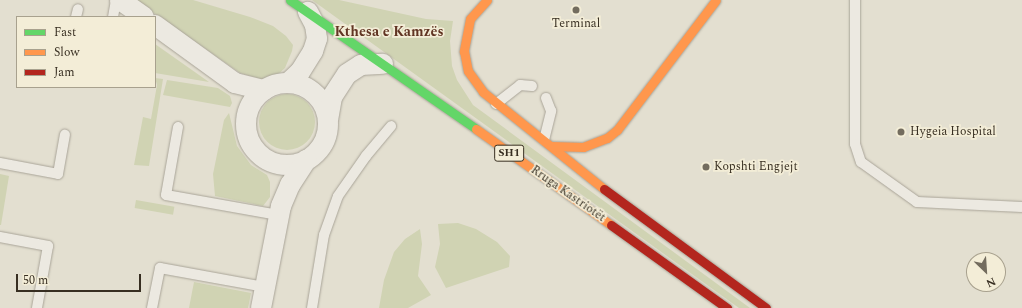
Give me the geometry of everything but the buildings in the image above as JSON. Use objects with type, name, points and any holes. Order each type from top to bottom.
[{"type":"main road","name":"Rruga Kastriotët","points":[[290,0],[383,64],[726,308]]},
{"type":"main road","name":"Rruga Kastriotët","points":[[487,0],[470,19],[464,51],[468,71],[483,92],[496,104],[621,203],[766,308]]},
{"type":"main road","points":[[547,143],[583,147],[607,138],[617,130],[716,0]]},
{"type":"street","points":[[120,0],[143,16]]},
{"type":"street","points":[[288,83],[300,72],[313,51],[317,39],[315,25],[308,12]]},
{"type":"street","points":[[156,26],[235,82],[264,90]]},
{"type":"street","points":[[261,308],[280,210],[290,185],[306,160],[323,143],[332,97],[347,74],[361,64],[383,64]]},
{"type":"street","points":[[235,82],[246,120],[250,143],[266,160],[275,178],[280,210]]},
{"type":"street","points":[[246,120],[255,98],[264,90],[275,84],[288,83],[300,85],[319,98],[328,120]]},
{"type":"street","points":[[266,160],[279,165],[293,165],[306,160]]},
{"type":"lane","points":[[113,16],[116,0]]},
{"type":"lane","points":[[855,0],[855,144],[861,162],[917,202],[1022,207]]},
{"type":"lane","points":[[496,104],[520,85],[532,86]]},
{"type":"lane","points":[[546,98],[550,111],[547,143]]},
{"type":"lane","points":[[312,308],[324,235],[338,196],[366,156],[391,126]]},
{"type":"lane","points":[[178,127],[166,195],[280,210]]},
{"type":"lane","points":[[0,163],[58,174],[65,135]]},
{"type":"lane","points":[[0,237],[48,246],[37,308]]},
{"type":"lane","points":[[152,308],[160,268],[265,287]]},
{"type":"green space","points":[[135,0],[193,0],[250,17],[273,26],[286,36],[293,45],[292,51],[285,68],[275,77],[262,80],[240,73]]},
{"type":"green space","points":[[312,0],[339,0],[426,19],[453,21],[450,41],[452,66],[457,80],[473,105],[750,308],[739,308]]},
{"type":"green space","points":[[156,45],[209,82],[156,73]]},
{"type":"green space","points":[[156,78],[163,79],[149,166],[134,165],[143,117],[151,119],[157,85]]},
{"type":"green space","points":[[167,80],[218,88],[230,96],[232,103],[230,107],[163,95]]},
{"type":"green space","points":[[287,94],[298,96],[307,102],[313,111],[315,122],[313,133],[307,142],[298,148],[287,150],[276,148],[267,142],[261,133],[259,122],[261,111],[267,102],[276,96]]},
{"type":"green space","points":[[229,113],[237,146],[251,165],[267,175],[270,182],[270,197],[263,206],[215,196],[213,174],[224,120]]},
{"type":"green space","points":[[0,174],[9,176],[1,225],[0,225]]},
{"type":"green space","points":[[136,200],[174,207],[173,215],[135,208]]},
{"type":"green space","points":[[458,223],[476,229],[497,242],[510,256],[509,267],[446,288],[435,267],[440,244],[438,224]]},
{"type":"green space","points":[[420,229],[422,244],[418,276],[431,295],[408,308],[379,308],[384,280],[394,252],[405,239]]},
{"type":"green space","points":[[194,282],[251,293],[248,308],[189,308]]},
{"type":"traffic: fast","points":[[290,0],[476,129]]},
{"type":"traffic: slow","points":[[487,0],[470,19],[464,51],[468,71],[483,92],[604,189]]},
{"type":"traffic: slow","points":[[551,146],[583,147],[607,138],[617,130],[716,0]]},
{"type":"traffic: slow","points":[[476,129],[611,225]]},
{"type":"traffic: jam","points":[[604,189],[766,308]]},
{"type":"traffic: jam","points":[[611,225],[727,308]]},
{"type":"place","name":"Terminal","points":[[576,10]]},
{"type":"place","name":"Hygeia Hospital","points":[[901,132]]},
{"type":"place","name":"Kopshti Engjejt","points":[[706,167]]},
{"type":"district","name":"Kthesa e Kamzës","points":[[389,32]]}]
